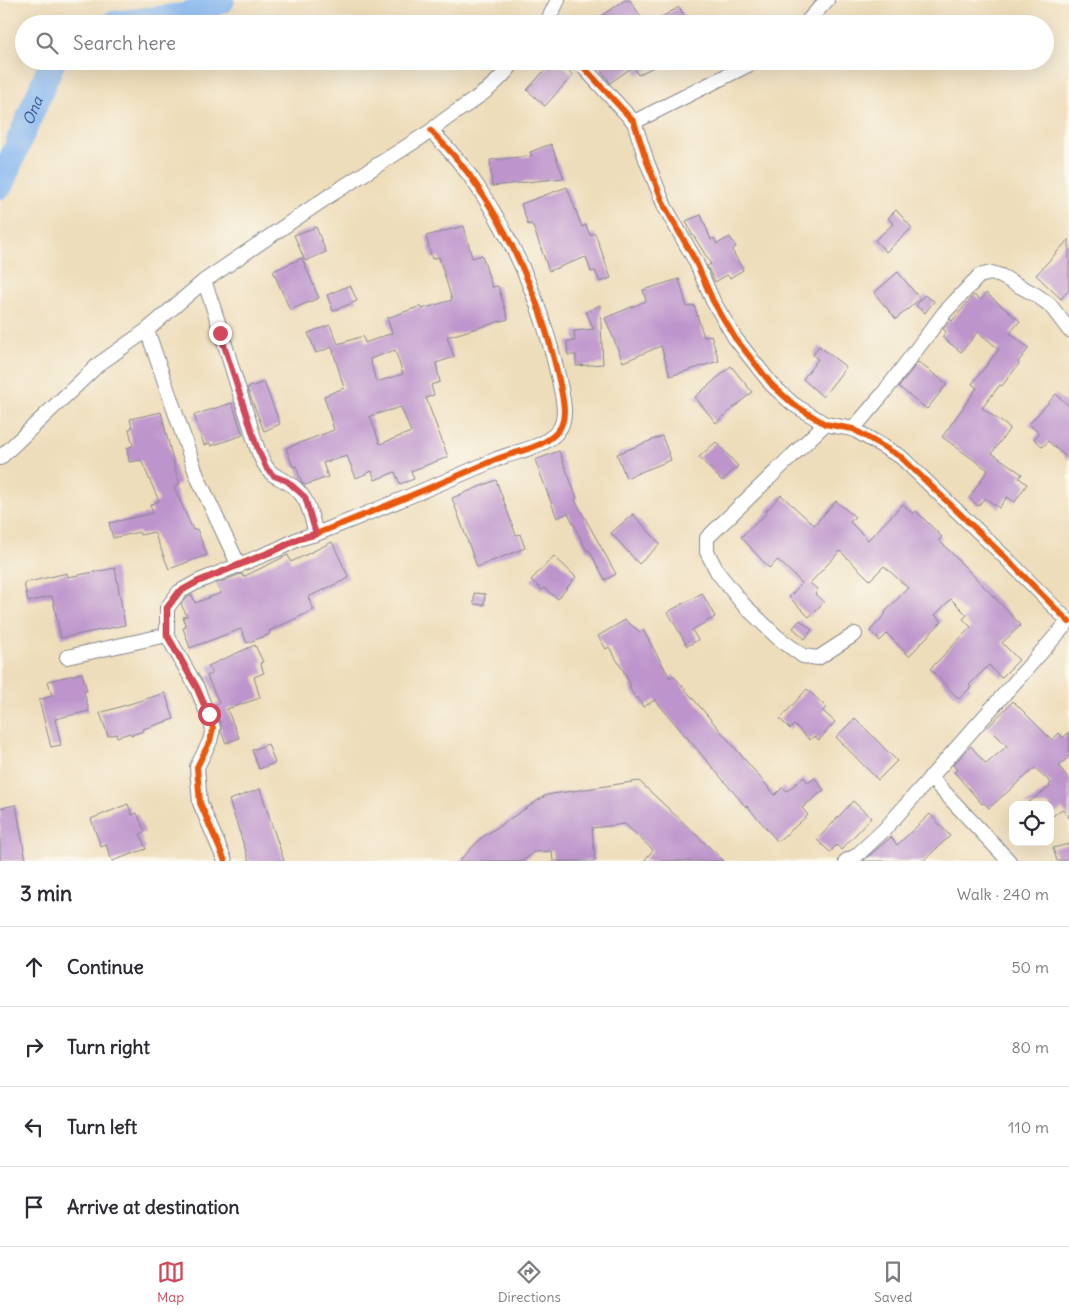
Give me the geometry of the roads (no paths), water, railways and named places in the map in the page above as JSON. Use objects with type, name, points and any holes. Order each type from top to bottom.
[{"type":"street","points":[[550,15],[558,0]]},
{"type":"street","points":[[814,15],[828,0]]},
{"type":"street","points":[[0,458],[99,364],[147,330],[204,281],[332,194],[431,131],[444,119],[476,99],[508,70]]},
{"type":"street","points":[[586,70],[634,122],[647,162],[665,206],[695,260],[713,301],[735,338],[772,385],[793,404],[825,424],[853,429],[901,457],[1069,622],[884,830],[856,856],[846,861]]},
{"type":"street","points":[[634,122],[738,70]]},
{"type":"street","points":[[225,861],[200,803],[196,767],[210,741],[213,728],[197,688],[167,635],[167,608],[179,592],[197,582],[239,566],[298,539],[316,534],[502,458],[544,443],[559,430],[565,409],[552,351],[533,294],[509,241],[480,190],[460,161],[431,131]]},
{"type":"street","points":[[853,429],[893,381],[944,313],[980,276],[991,273],[1001,276],[1036,295],[1050,305],[1069,330]]},
{"type":"street","points":[[204,281],[218,319],[220,333],[247,416],[267,469],[274,476],[287,481],[305,497],[316,534]]},
{"type":"street","points":[[147,330],[197,476],[239,566]]},
{"type":"street","points":[[825,424],[708,538],[707,552],[718,573],[743,604],[777,637],[803,656],[818,658],[855,634]]},
{"type":"street","points":[[68,657],[167,635]]},
{"type":"street","points":[[930,777],[1009,861]]},
{"type":"waterway","name":"Ona","points":[[187,15],[222,0]]},
{"type":"waterway","name":"Ona","points":[[0,186],[49,70]]}]
